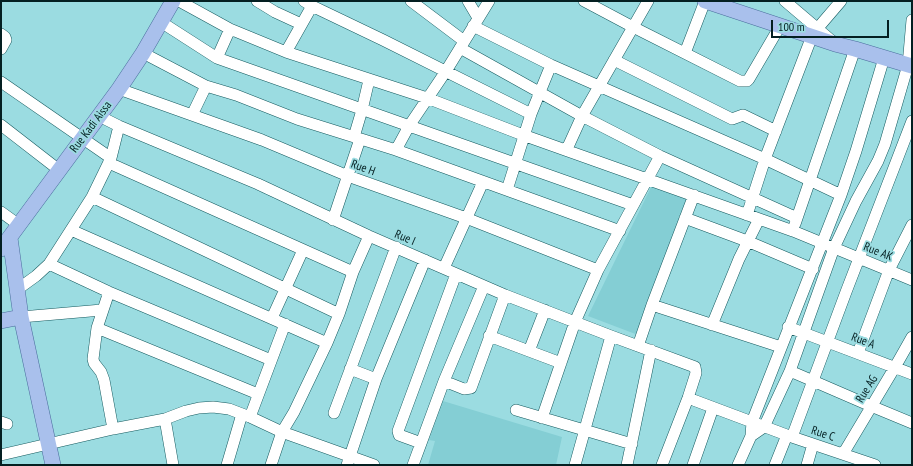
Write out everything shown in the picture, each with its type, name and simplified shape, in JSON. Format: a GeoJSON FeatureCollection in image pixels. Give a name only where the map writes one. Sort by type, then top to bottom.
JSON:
{"type":"FeatureCollection","features":[{"type":"Feature","properties":{"kind":"main road","name":"Rue Kadi Aissa"},"geometry":{"type":"LineString","coordinates":[[6,244],[119,89],[143,53],[174,1]]}},
{"type":"Feature","properties":{"kind":"main road"},"geometry":{"type":"LineString","coordinates":[[705,1],[780,26],[814,32],[835,44],[910,66]]}},
{"type":"Feature","properties":{"kind":"main road"},"geometry":{"type":"LineString","coordinates":[[6,244],[18,289],[21,317],[53,465]]}},
{"type":"Feature","properties":{"kind":"main road"},"geometry":{"type":"LineString","coordinates":[[1,321],[21,317]]}},
{"type":"Feature","properties":{"kind":"street","name":"Rue AK"},"geometry":{"type":"LineString","coordinates":[[174,1],[230,29],[286,52],[427,98],[523,135],[567,149],[747,215],[759,218],[912,280]]}},
{"type":"Feature","properties":{"kind":"street"},"geometry":{"type":"LineString","coordinates":[[257,1],[275,12],[301,24]]}},
{"type":"Feature","properties":{"kind":"street"},"geometry":{"type":"LineString","coordinates":[[411,1],[462,44],[539,92],[660,156],[797,218]]}},
{"type":"Feature","properties":{"kind":"street"},"geometry":{"type":"LineString","coordinates":[[468,1],[475,22],[551,65],[765,159],[841,195]]}},
{"type":"Feature","properties":{"kind":"street"},"geometry":{"type":"LineString","coordinates":[[396,150],[408,126],[446,71],[489,1]]}},
{"type":"Feature","properties":{"kind":"street"},"geometry":{"type":"LineString","coordinates":[[584,1],[740,81],[747,81],[749,79],[780,26]]}},
{"type":"Feature","properties":{"kind":"street"},"geometry":{"type":"LineString","coordinates":[[567,149],[582,116],[648,1]]}},
{"type":"Feature","properties":{"kind":"street"},"geometry":{"type":"LineString","coordinates":[[685,53],[705,1]]}},
{"type":"Feature","properties":{"kind":"street"},"geometry":{"type":"LineString","coordinates":[[747,215],[765,159],[814,32],[841,1]]}},
{"type":"Feature","properties":{"kind":"street"},"geometry":{"type":"LineString","coordinates":[[788,2],[814,32]]}},
{"type":"Feature","properties":{"kind":"street"},"geometry":{"type":"LineString","coordinates":[[286,52],[301,24],[308,4],[384,40],[531,114]]}},
{"type":"Feature","properties":{"kind":"street"},"geometry":{"type":"LineString","coordinates":[[751,436],[764,427],[790,371],[834,248],[856,201],[878,161],[885,144],[910,66],[912,20]]}},
{"type":"Feature","properties":{"kind":"street"},"geometry":{"type":"LineString","coordinates":[[161,22],[217,58],[362,110],[515,162],[633,205]]}},
{"type":"Feature","properties":{"kind":"street"},"geometry":{"type":"LineString","coordinates":[[217,58],[230,29]]}},
{"type":"Feature","properties":{"kind":"street"},"geometry":{"type":"LineString","coordinates":[[1,34],[6,40],[1,49]]}},
{"type":"Feature","properties":{"kind":"street"},"geometry":{"type":"LineString","coordinates":[[793,231],[855,49]]}},
{"type":"Feature","properties":{"kind":"street"},"geometry":{"type":"LineString","coordinates":[[143,53],[206,86],[236,95],[297,119],[396,150],[620,231]]}},
{"type":"Feature","properties":{"kind":"street"},"geometry":{"type":"LineString","coordinates":[[738,465],[751,436],[752,422],[788,327],[823,244],[841,195],[884,58]]}},
{"type":"Feature","properties":{"kind":"street"},"geometry":{"type":"LineString","coordinates":[[614,60],[732,119],[743,115],[776,131]]}},
{"type":"Feature","properties":{"kind":"street"},"geometry":{"type":"LineString","coordinates":[[507,190],[523,135],[551,65]]}},
{"type":"Feature","properties":{"kind":"street"},"geometry":{"type":"LineString","coordinates":[[333,220],[348,176],[369,80]]}},
{"type":"Feature","properties":{"kind":"street"},"geometry":{"type":"LineString","coordinates":[[192,115],[206,86]]}},
{"type":"Feature","properties":{"kind":"street"},"geometry":{"type":"LineString","coordinates":[[3,87],[83,138],[110,161],[353,272]]}},
{"type":"Feature","properties":{"kind":"street","name":"Rue H"},"geometry":{"type":"LineString","coordinates":[[119,89],[262,140],[348,176],[466,218],[598,270]]}},
{"type":"Feature","properties":{"kind":"street","name":"Rue I"},"geometry":{"type":"LineString","coordinates":[[99,116],[119,126],[258,184],[333,220],[505,295],[695,367],[696,373],[688,398]]}},
{"type":"Feature","properties":{"kind":"street"},"geometry":{"type":"LineString","coordinates":[[775,465],[790,436],[813,380],[912,121]]}},
{"type":"Feature","properties":{"kind":"street"},"geometry":{"type":"LineString","coordinates":[[1,125],[59,170]]}},
{"type":"Feature","properties":{"kind":"street"},"geometry":{"type":"LineString","coordinates":[[18,289],[49,264],[92,197],[110,161],[119,126]]}},
{"type":"Feature","properties":{"kind":"street"},"geometry":{"type":"LineString","coordinates":[[542,418],[575,322],[598,270],[660,156]]}},
{"type":"Feature","properties":{"kind":"street"},"geometry":{"type":"LineString","coordinates":[[444,268],[483,182]]}},
{"type":"Feature","properties":{"kind":"street"},"geometry":{"type":"LineString","coordinates":[[638,346],[694,195]]}},
{"type":"Feature","properties":{"kind":"street"},"geometry":{"type":"LineString","coordinates":[[92,197],[339,314]]}},
{"type":"Feature","properties":{"kind":"street"},"geometry":{"type":"LineString","coordinates":[[1,212],[19,225]]}},
{"type":"Feature","properties":{"kind":"street"},"geometry":{"type":"LineString","coordinates":[[685,218],[813,268]]}},
{"type":"Feature","properties":{"kind":"street"},"geometry":{"type":"LineString","coordinates":[[712,325],[747,241],[759,218]]}},
{"type":"Feature","properties":{"kind":"street"},"geometry":{"type":"LineString","coordinates":[[858,353],[889,270],[910,237],[912,225]]}},
{"type":"Feature","properties":{"kind":"street"},"geometry":{"type":"LineString","coordinates":[[71,230],[327,343]]}},
{"type":"Feature","properties":{"kind":"street"},"geometry":{"type":"LineString","coordinates":[[271,465],[282,432],[294,412],[327,343],[339,314],[353,272],[369,236]]}},
{"type":"Feature","properties":{"kind":"street"},"geometry":{"type":"LineString","coordinates":[[334,413],[396,248]]}},
{"type":"Feature","properties":{"kind":"street"},"geometry":{"type":"LineString","coordinates":[[272,318],[303,250]]}},
{"type":"Feature","properties":{"kind":"street"},"geometry":{"type":"LineString","coordinates":[[348,460],[376,379],[425,260]]}},
{"type":"Feature","properties":{"kind":"street"},"geometry":{"type":"LineString","coordinates":[[49,264],[109,292],[271,360]]}},
{"type":"Feature","properties":{"kind":"street"},"geometry":{"type":"LineString","coordinates":[[421,444],[399,435],[398,430],[456,274]]}},
{"type":"Feature","properties":{"kind":"street"},"geometry":{"type":"LineString","coordinates":[[413,465],[444,381],[484,286]]}},
{"type":"Feature","properties":{"kind":"street"},"geometry":{"type":"LineString","coordinates":[[109,292],[97,328],[93,354],[94,363],[101,372],[104,380],[113,429]]}},
{"type":"Feature","properties":{"kind":"street"},"geometry":{"type":"LineString","coordinates":[[444,381],[464,389],[471,388],[505,295]]}},
{"type":"Feature","properties":{"kind":"street"},"geometry":{"type":"LineString","coordinates":[[652,305],[781,347]]}},
{"type":"Feature","properties":{"kind":"street"},"geometry":{"type":"LineString","coordinates":[[21,317],[102,310]]}},
{"type":"Feature","properties":{"kind":"street"},"geometry":{"type":"LineString","coordinates":[[529,351],[545,310]]}},
{"type":"Feature","properties":{"kind":"street"},"geometry":{"type":"LineString","coordinates":[[227,465],[246,415],[258,394],[285,324]]}},
{"type":"Feature","properties":{"kind":"street","name":"Rue A"},"geometry":{"type":"LineString","coordinates":[[788,327],[912,374]]}},
{"type":"Feature","properties":{"kind":"street"},"geometry":{"type":"LineString","coordinates":[[97,328],[258,394]]}},
{"type":"Feature","properties":{"kind":"street"},"geometry":{"type":"LineString","coordinates":[[490,336],[561,363]]}},
{"type":"Feature","properties":{"kind":"street"},"geometry":{"type":"LineString","coordinates":[[575,465],[610,336]]}},
{"type":"Feature","properties":{"kind":"street","name":"Rue AG"},"geometry":{"type":"LineString","coordinates":[[843,454],[871,406],[896,368],[912,337]]}},
{"type":"Feature","properties":{"kind":"street"},"geometry":{"type":"LineString","coordinates":[[627,465],[651,350]]}},
{"type":"Feature","properties":{"kind":"street"},"geometry":{"type":"LineString","coordinates":[[350,369],[376,379]]}},
{"type":"Feature","properties":{"kind":"street"},"geometry":{"type":"LineString","coordinates":[[790,371],[912,422]]}},
{"type":"Feature","properties":{"kind":"street"},"geometry":{"type":"LineString","coordinates":[[662,465],[688,398]]}},
{"type":"Feature","properties":{"kind":"street","name":"Rue C"},"geometry":{"type":"LineString","coordinates":[[688,398],[764,427],[843,454],[857,462],[875,465]]}},
{"type":"Feature","properties":{"kind":"street"},"geometry":{"type":"LineString","coordinates":[[1,455],[113,429],[165,419],[199,408],[229,409],[348,460],[374,465]]}},
{"type":"Feature","properties":{"kind":"street"},"geometry":{"type":"LineString","coordinates":[[692,465],[713,408]]}},
{"type":"Feature","properties":{"kind":"street"},"geometry":{"type":"LineString","coordinates":[[516,410],[632,444]]}},
{"type":"Feature","properties":{"kind":"street"},"geometry":{"type":"LineString","coordinates":[[165,419],[173,465]]}},
{"type":"Feature","properties":{"kind":"street"},"geometry":{"type":"LineString","coordinates":[[807,465],[813,444]]}},
{"type":"Feature","properties":{"kind":"shaded area"},"geometry":{"type":"Polygon","coordinates":[[[654,181],[689,197],[638,335],[588,316],[654,181]]]}},
{"type":"Feature","properties":{"kind":"shaded area"},"geometry":{"type":"Polygon","coordinates":[[[443,401],[562,437],[556,465],[428,465],[435,441],[429,440],[443,401]]]}}]}
